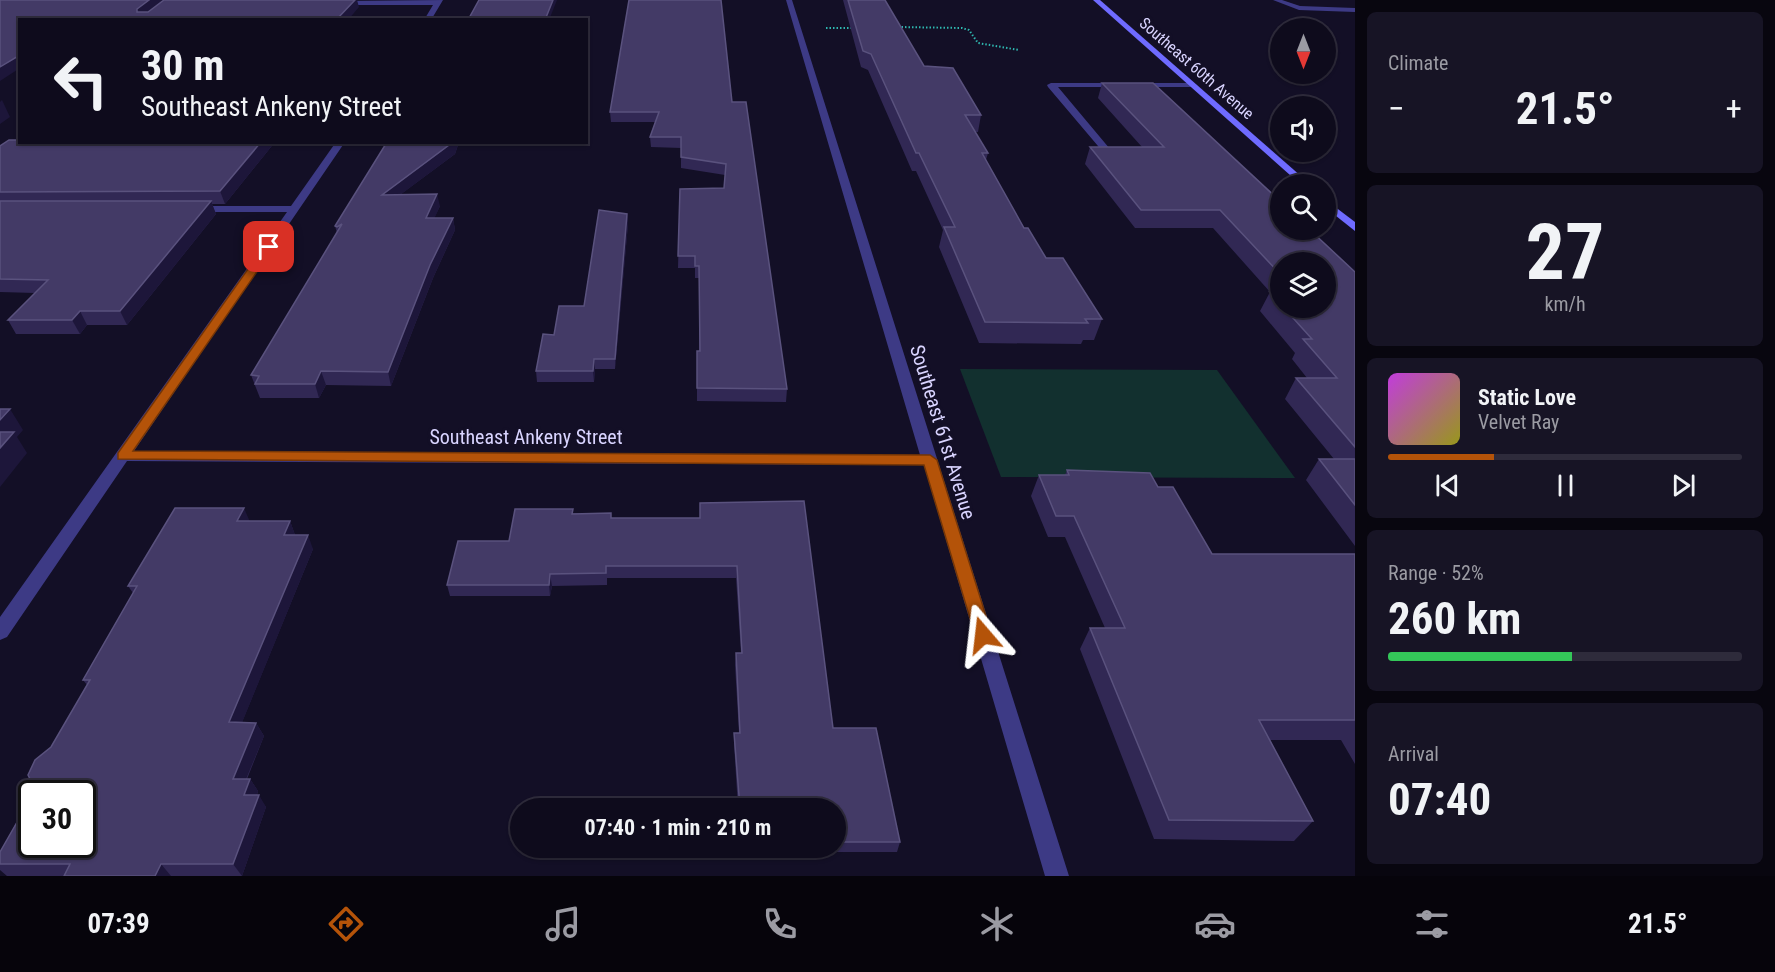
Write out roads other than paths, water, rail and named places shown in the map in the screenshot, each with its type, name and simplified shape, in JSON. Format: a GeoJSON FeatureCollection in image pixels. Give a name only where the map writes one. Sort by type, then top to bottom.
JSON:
{"type":"FeatureCollection","features":[{"type":"Feature","properties":{"kind":"main road","name":"Southeast 60th Avenue"},"geometry":{"type":"LineString","coordinates":[[1096,0],[1293,174]]}},
{"type":"Feature","properties":{"kind":"main road"},"geometry":{"type":"LineString","coordinates":[[1336,212],[1355,228]]}},
{"type":"Feature","properties":{"kind":"street","name":"Southeast 61st Avenue"},"geometry":{"type":"LineString","coordinates":[[789,0],[1057,876]]}},
{"type":"Feature","properties":{"kind":"street"},"geometry":{"type":"LineString","coordinates":[[1276,0],[1299,8],[1355,10]]}},
{"type":"Feature","properties":{"kind":"street"},"geometry":{"type":"LineString","coordinates":[[334,3],[439,2]]}},
{"type":"Feature","properties":{"kind":"street"},"geometry":{"type":"LineString","coordinates":[[428,18],[439,2]]}},
{"type":"Feature","properties":{"kind":"street"},"geometry":{"type":"LineString","coordinates":[[1112,157],[1051,85],[1190,85]]}},
{"type":"Feature","properties":{"kind":"street"},"geometry":{"type":"LineString","coordinates":[[0,632],[340,144]]}},
{"type":"Feature","properties":{"kind":"street"},"geometry":{"type":"LineString","coordinates":[[189,209],[295,209]]}},
{"type":"Feature","properties":{"kind":"street","name":"Southeast Ankeny Street"},"geometry":{"type":"LineString","coordinates":[[123,456],[930,460]]}}]}
